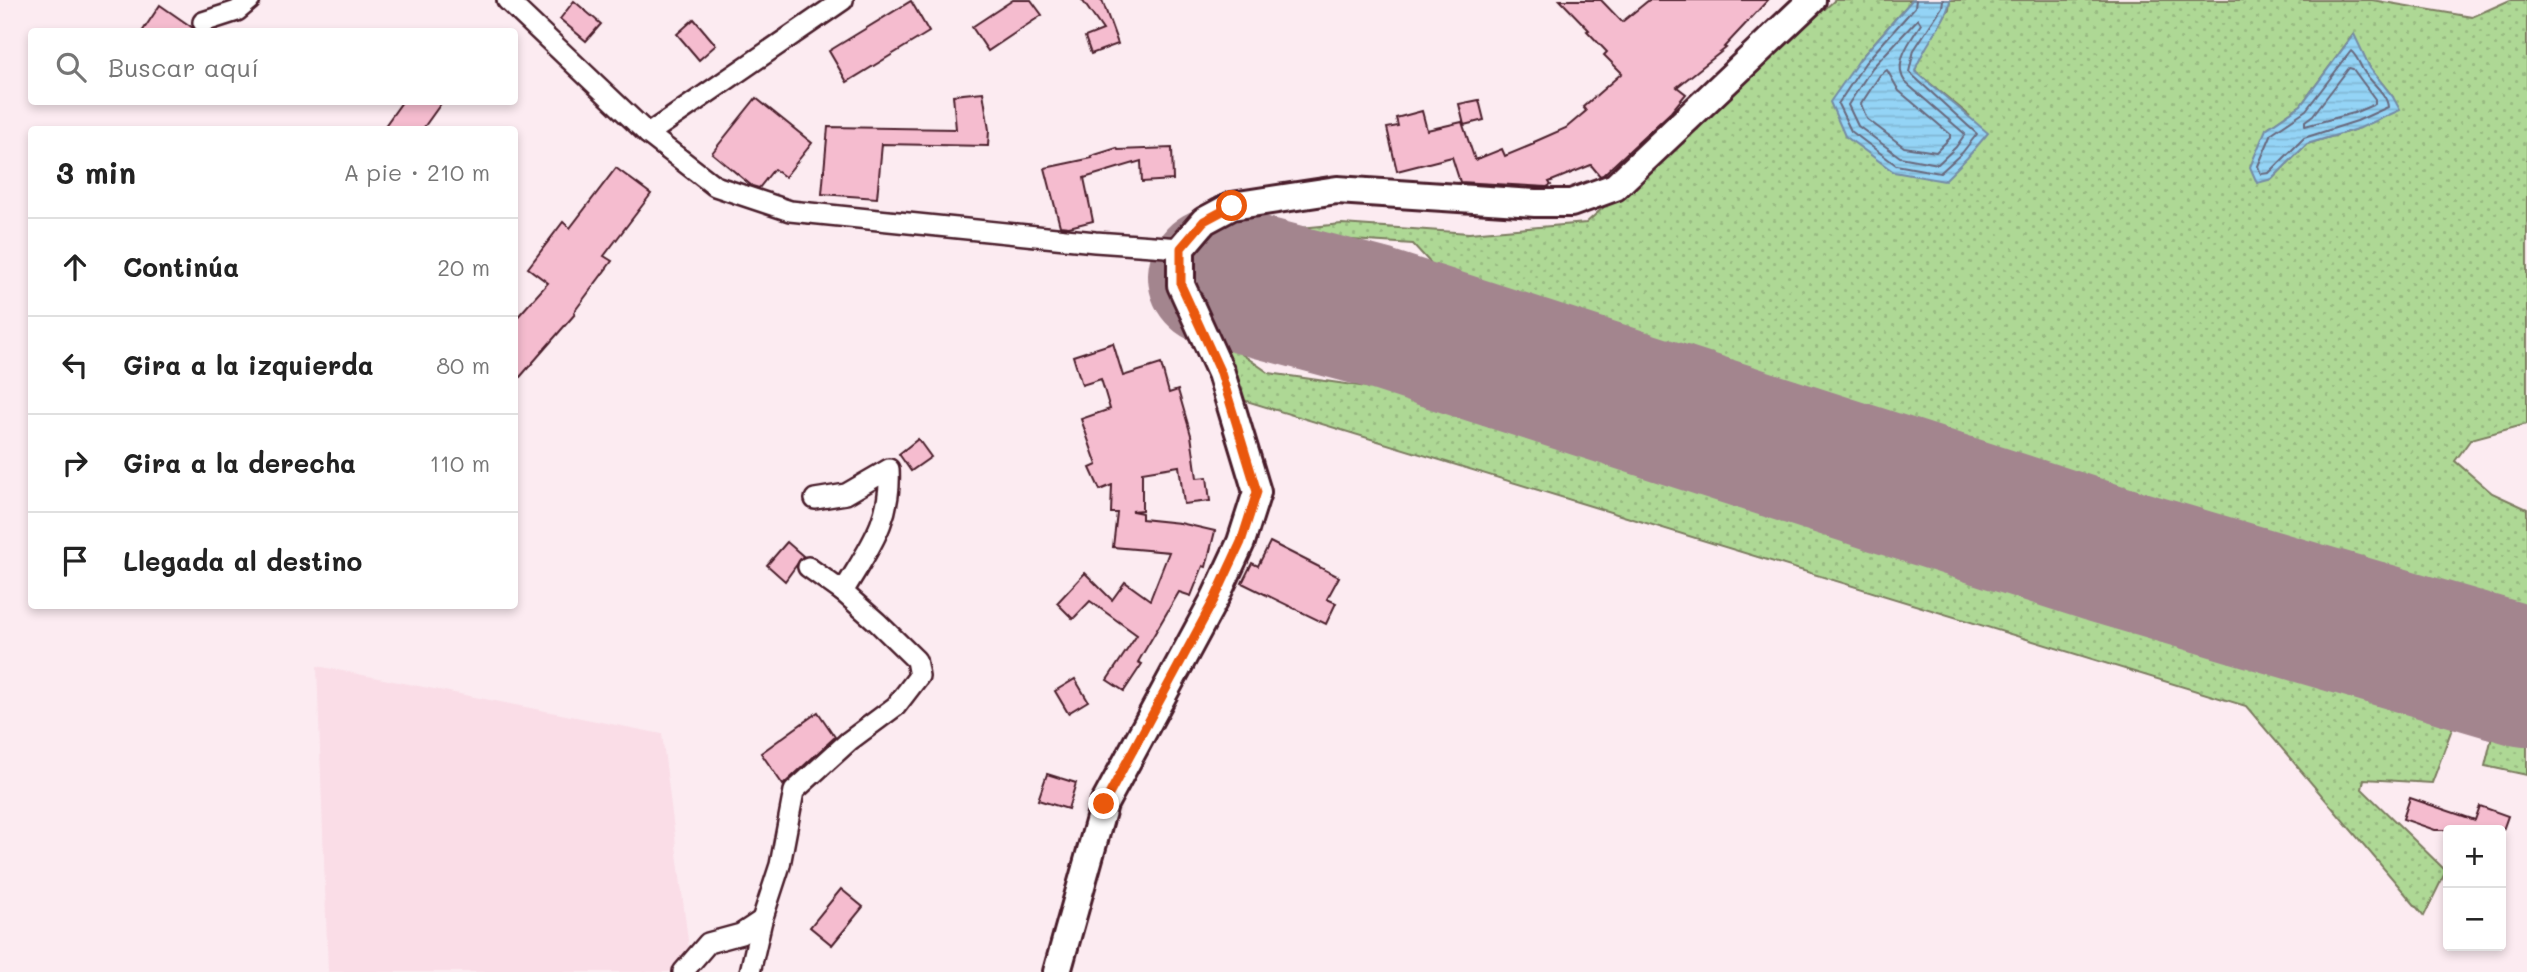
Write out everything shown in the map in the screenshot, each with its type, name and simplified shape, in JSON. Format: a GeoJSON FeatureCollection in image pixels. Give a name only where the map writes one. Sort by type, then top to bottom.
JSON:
{"type":"FeatureCollection","features":[{"type":"Feature","properties":{"kind":"main road"},"geometry":{"type":"LineString","coordinates":[[1057,972],[1104,804],[1215,598],[1241,542],[1257,492],[1221,373],[1181,285],[1181,248],[1204,221],[1232,206],[1337,190],[1571,203],[1615,187],[1812,0]]}},
{"type":"Feature","properties":{"kind":"street"},"geometry":{"type":"LineString","coordinates":[[203,22],[237,11],[250,0]]}},
{"type":"Feature","properties":{"kind":"street"},"geometry":{"type":"LineString","coordinates":[[507,0],[648,134],[715,186],[790,211],[1095,242],[1181,248]]}},
{"type":"Feature","properties":{"kind":"street"},"geometry":{"type":"LineString","coordinates":[[648,134],[843,0]]}},
{"type":"Feature","properties":{"kind":"street"},"geometry":{"type":"LineString","coordinates":[[815,499],[846,494],[889,469],[890,488],[883,523],[843,592]]}},
{"type":"Feature","properties":{"kind":"street"},"geometry":{"type":"LineString","coordinates":[[750,972],[762,920],[780,865],[794,791],[849,741],[897,706],[919,676],[916,660],[843,592],[808,567]]}},
{"type":"Feature","properties":{"kind":"street"},"geometry":{"type":"LineString","coordinates":[[683,972],[708,943],[741,934],[762,920]]}},
{"type":"Feature","properties":{"kind":"shaded area"},"geometry":{"type":"Polygon","coordinates":[[[317,666],[662,734],[692,972],[328,972],[317,666]]]}},
{"type":"Feature","properties":{"kind":"green space"},"geometry":{"type":"Polygon","coordinates":[[[1835,0],[1912,0],[1860,59],[1970,116],[1915,71],[1921,53],[1949,9],[1950,0],[2372,0],[2472,17],[2510,0],[2527,0],[2527,424],[2471,439],[2455,461],[2492,493],[2527,509],[2527,639],[1479,316],[1413,244],[1290,236],[1224,255],[1203,286],[1214,315],[1236,350],[1269,373],[1451,399],[1467,396],[2527,718],[2527,775],[2485,766],[2495,724],[2460,707],[2432,783],[2364,779],[2362,789],[2443,868],[2443,877],[2424,916],[2246,706],[1243,400],[1194,294],[1206,266],[1237,241],[1279,230],[1342,224],[1469,233],[1586,223],[1835,0]],[[2353,35],[2301,105],[2266,129],[2272,179],[2307,144],[2360,128],[2393,97],[2370,68],[2353,35]]]}},
{"type":"Feature","properties":{"kind":"water"},"geometry":{"type":"Polygon","coordinates":[[[1912,0],[1950,0],[1944,17],[1915,71],[1988,133],[1944,181],[1894,172],[1845,136],[1830,102],[1860,59],[1912,0]]]}},
{"type":"Feature","properties":{"kind":"water"},"geometry":{"type":"Polygon","coordinates":[[[2354,34],[2370,68],[2400,110],[2360,128],[2307,144],[2272,179],[2257,183],[2250,167],[2266,129],[2301,105],[2354,34]]]}},
{"type":"Feature","properties":{"kind":"building"},"geometry":{"type":"Polygon","coordinates":[[[1013,0],[1031,0],[1042,15],[988,51],[972,27],[1013,0]]]}},
{"type":"Feature","properties":{"kind":"building"},"geometry":{"type":"Polygon","coordinates":[[[1082,0],[1102,0],[1118,44],[1091,54],[1085,37],[1103,30],[1082,0]]]}},
{"type":"Feature","properties":{"kind":"building"},"geometry":{"type":"Polygon","coordinates":[[[1560,0],[1601,0],[1622,22],[1649,0],[1768,0],[1724,47],[1726,48],[1677,87],[1686,94],[1671,112],[1603,175],[1600,176],[1591,165],[1549,182],[1551,185],[1547,187],[1460,182],[1452,157],[1397,171],[1387,128],[1398,126],[1396,118],[1422,111],[1427,130],[1462,122],[1475,160],[1502,149],[1505,156],[1534,144],[1566,128],[1586,111],[1583,107],[1622,73],[1604,55],[1607,52],[1587,31],[1589,30],[1560,0]]]}},
{"type":"Feature","properties":{"kind":"building"},"geometry":{"type":"Polygon","coordinates":[[[574,1],[601,24],[586,41],[560,19],[574,1]]]}},
{"type":"Feature","properties":{"kind":"building"},"geometry":{"type":"Polygon","coordinates":[[[911,1],[929,32],[847,82],[829,51],[911,1]]]}},
{"type":"Feature","properties":{"kind":"building"},"geometry":{"type":"Polygon","coordinates":[[[160,5],[193,28],[145,28],[160,5]]]}},
{"type":"Feature","properties":{"kind":"building"},"geometry":{"type":"Polygon","coordinates":[[[694,19],[716,45],[699,60],[677,34],[694,19]]]}},
{"type":"Feature","properties":{"kind":"building"},"geometry":{"type":"Polygon","coordinates":[[[983,92],[989,130],[988,146],[882,144],[877,198],[822,194],[828,127],[956,129],[953,95],[983,92]]]}},
{"type":"Feature","properties":{"kind":"building"},"geometry":{"type":"Polygon","coordinates":[[[756,98],[812,143],[785,177],[774,169],[759,188],[752,186],[712,153],[756,98]]]}},
{"type":"Feature","properties":{"kind":"building"},"geometry":{"type":"Polygon","coordinates":[[[1479,100],[1484,120],[1464,125],[1459,104],[1479,100]]]}},
{"type":"Feature","properties":{"kind":"building"},"geometry":{"type":"Polygon","coordinates":[[[400,105],[440,105],[425,126],[385,126],[400,105]]]}},
{"type":"Feature","properties":{"kind":"building"},"geometry":{"type":"Polygon","coordinates":[[[1117,148],[1172,148],[1173,180],[1142,182],[1141,161],[1084,178],[1093,221],[1069,227],[1060,226],[1045,168],[1092,158],[1091,156],[1117,148]]]}},
{"type":"Feature","properties":{"kind":"building"},"geometry":{"type":"Polygon","coordinates":[[[616,168],[651,194],[604,256],[612,261],[575,314],[518,379],[518,317],[548,283],[528,268],[563,222],[570,228],[616,168]]]}},
{"type":"Feature","properties":{"kind":"building"},"geometry":{"type":"Polygon","coordinates":[[[1113,343],[1123,376],[1161,364],[1169,393],[1178,390],[1191,435],[1197,478],[1207,477],[1210,501],[1184,504],[1179,466],[1142,472],[1142,510],[1132,511],[1142,513],[1142,519],[1180,523],[1215,531],[1206,567],[1203,566],[1191,596],[1179,592],[1138,662],[1142,664],[1124,691],[1107,680],[1137,635],[1090,601],[1073,619],[1057,603],[1085,573],[1112,600],[1125,582],[1150,600],[1169,552],[1113,547],[1117,513],[1111,513],[1112,485],[1100,490],[1090,468],[1097,465],[1081,419],[1110,409],[1101,379],[1082,385],[1073,356],[1113,343]]]}},
{"type":"Feature","properties":{"kind":"building"},"geometry":{"type":"Polygon","coordinates":[[[918,439],[931,457],[911,471],[899,454],[918,439]]]}},
{"type":"Feature","properties":{"kind":"building"},"geometry":{"type":"Polygon","coordinates":[[[787,542],[803,556],[785,581],[767,565],[787,542]]]}},
{"type":"Feature","properties":{"kind":"building"},"geometry":{"type":"Polygon","coordinates":[[[1270,542],[1339,577],[1327,599],[1336,603],[1326,624],[1242,583],[1252,563],[1258,566],[1270,542]]]}},
{"type":"Feature","properties":{"kind":"building"},"geometry":{"type":"Polygon","coordinates":[[[1075,679],[1088,701],[1068,713],[1055,691],[1075,679]]]}},
{"type":"Feature","properties":{"kind":"building"},"geometry":{"type":"Polygon","coordinates":[[[818,712],[835,737],[783,785],[761,753],[818,712]]]}},
{"type":"Feature","properties":{"kind":"building"},"geometry":{"type":"Polygon","coordinates":[[[1047,774],[1076,783],[1068,809],[1038,800],[1047,774]]]}},
{"type":"Feature","properties":{"kind":"building"},"geometry":{"type":"Polygon","coordinates":[[[2410,798],[2475,820],[2480,806],[2508,816],[2505,825],[2443,825],[2443,830],[2435,830],[2403,819],[2410,798]]]}},
{"type":"Feature","properties":{"kind":"building"},"geometry":{"type":"Polygon","coordinates":[[[841,889],[863,907],[832,945],[810,927],[841,889]]]}},
{"type":"Feature","properties":{"kind":"runway"},"geometry":{"type":"LineString","coordinates":[[1218,276],[1373,317],[2107,554],[2527,677]]}},
{"type":"Feature","properties":{"kind":"route"},"geometry":{"type":"LineString","coordinates":[[1104,804],[1215,598],[1241,542],[1257,492],[1221,373],[1181,285],[1181,248],[1204,221],[1232,206]]}}]}
